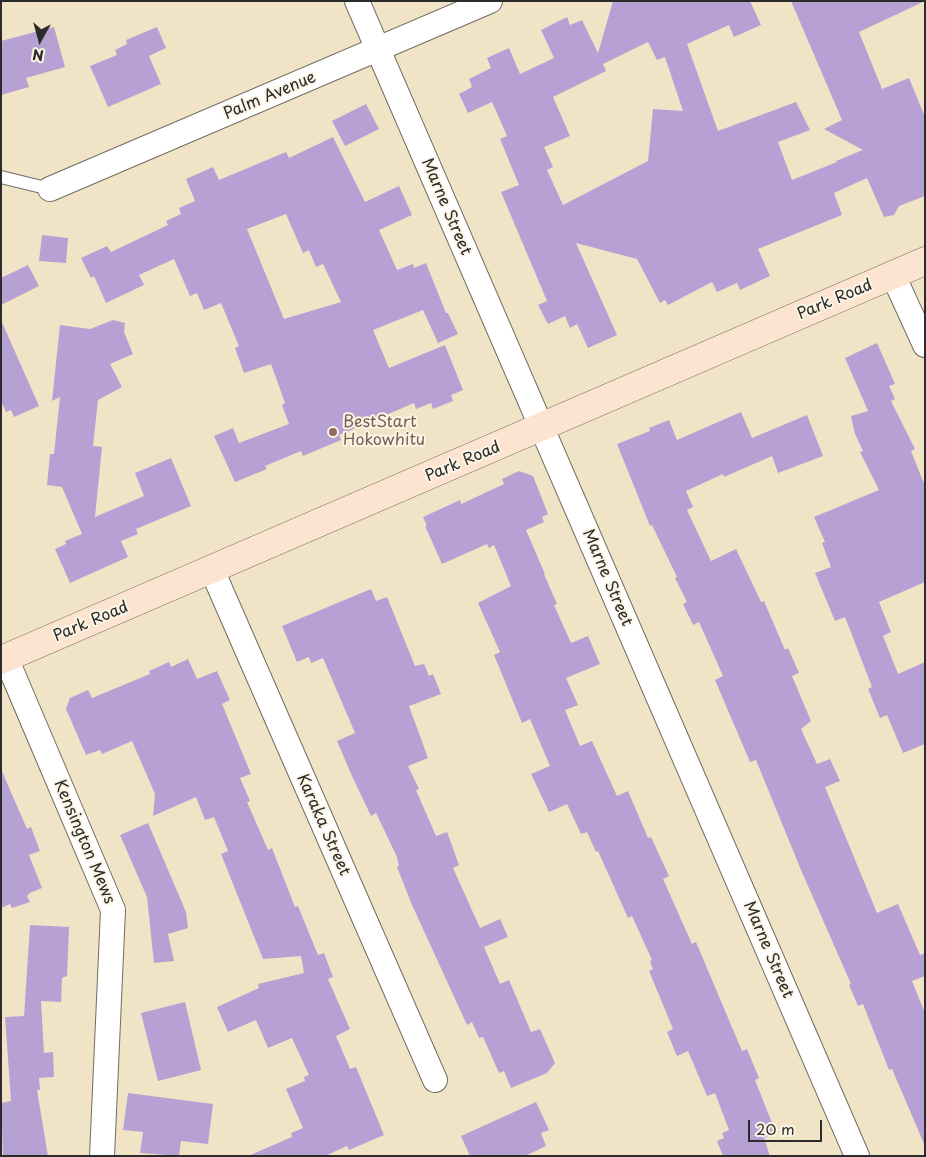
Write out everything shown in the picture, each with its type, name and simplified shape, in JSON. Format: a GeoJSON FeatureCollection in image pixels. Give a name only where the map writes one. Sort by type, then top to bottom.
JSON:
{"type":"FeatureCollection","features":[{"type":"Feature","properties":{"kind":"street","name":"Marne Street"},"geometry":{"type":"LineString","coordinates":[[357,1],[856,1156]]}},
{"type":"Feature","properties":{"kind":"street","name":"Palm Avenue"},"geometry":{"type":"LineString","coordinates":[[50,189],[490,1]]}},
{"type":"Feature","properties":{"kind":"street","name":"Park Road"},"geometry":{"type":"LineString","coordinates":[[4,659],[925,261]]}},
{"type":"Feature","properties":{"kind":"street"},"geometry":{"type":"LineString","coordinates":[[893,275],[925,345]]}},
{"type":"Feature","properties":{"kind":"street","name":"Karaka Street"},"geometry":{"type":"LineString","coordinates":[[212,570],[435,1080]]}},
{"type":"Feature","properties":{"kind":"street","name":"Kensington Mews"},"geometry":{"type":"LineString","coordinates":[[4,659],[112,910],[102,1156]]}},
{"type":"Feature","properties":{"kind":"lane"},"geometry":{"type":"LineString","coordinates":[[1,177],[50,189]]}},
{"type":"Feature","properties":{"kind":"building"},"geometry":{"type":"Polygon","coordinates":[[[613,1],[750,1],[761,25],[734,37],[729,25],[687,44],[718,131],[796,102],[810,130],[778,142],[792,180],[863,150],[824,129],[842,120],[791,1],[925,1],[859,32],[882,89],[909,78],[925,117],[925,196],[899,206],[894,215],[884,217],[867,178],[834,193],[842,215],[758,249],[770,276],[740,290],[737,283],[717,292],[712,282],[668,305],[665,300],[660,303],[637,259],[576,243],[617,335],[588,348],[577,324],[570,328],[565,316],[548,324],[538,305],[547,301],[501,192],[519,185],[500,139],[507,136],[492,102],[468,113],[459,94],[472,87],[469,79],[491,68],[487,58],[509,48],[520,74],[554,58],[541,30],[567,17],[570,25],[582,20],[598,53],[613,1]],[[648,42],[603,64],[606,71],[553,97],[570,136],[544,147],[553,167],[547,170],[563,205],[648,161],[653,109],[683,111],[665,57],[657,60],[648,42]]]}},
{"type":"Feature","properties":{"kind":"building"},"geometry":{"type":"Polygon","coordinates":[[[54,27],[65,67],[26,78],[29,87],[1,95],[1,41],[54,27]]]}},
{"type":"Feature","properties":{"kind":"building"},"geometry":{"type":"Polygon","coordinates":[[[157,27],[166,48],[149,56],[161,84],[108,107],[90,66],[117,55],[115,50],[127,44],[126,40],[157,27]]]}},
{"type":"Feature","properties":{"kind":"building"},"geometry":{"type":"Polygon","coordinates":[[[366,104],[379,129],[345,146],[332,121],[366,104]]]}},
{"type":"Feature","properties":{"kind":"building"},"geometry":{"type":"Polygon","coordinates":[[[333,137],[365,202],[399,186],[412,215],[379,230],[397,270],[413,264],[414,268],[426,263],[446,313],[448,313],[458,334],[438,343],[423,310],[373,330],[389,368],[445,345],[463,390],[451,395],[453,401],[433,409],[431,403],[416,409],[414,403],[339,435],[341,440],[303,456],[301,451],[265,466],[267,469],[235,482],[214,436],[233,428],[239,443],[289,424],[282,405],[285,403],[271,364],[244,373],[235,348],[239,346],[221,303],[204,310],[197,293],[190,296],[174,259],[139,275],[144,285],[106,303],[94,276],[91,278],[81,258],[107,246],[111,252],[168,225],[166,221],[181,214],[179,208],[195,201],[186,179],[213,167],[219,180],[286,152],[289,158],[333,137]],[[286,214],[247,229],[284,319],[341,302],[323,264],[316,267],[309,250],[303,253],[286,214]]]}},
{"type":"Feature","properties":{"kind":"building"},"geometry":{"type":"Polygon","coordinates":[[[42,235],[68,238],[66,263],[39,261],[42,235]]]}},
{"type":"Feature","properties":{"kind":"building"},"geometry":{"type":"Polygon","coordinates":[[[28,265],[39,286],[1,305],[1,278],[28,265]]]}},
{"type":"Feature","properties":{"kind":"building"},"geometry":{"type":"Polygon","coordinates":[[[1,320],[39,406],[14,417],[11,410],[6,412],[1,401],[1,320]]]}},
{"type":"Feature","properties":{"kind":"building"},"geometry":{"type":"Polygon","coordinates":[[[113,320],[125,323],[124,332],[133,354],[110,364],[122,387],[98,400],[93,446],[102,447],[95,517],[144,496],[135,473],[171,458],[191,506],[136,529],[138,534],[121,541],[128,557],[70,583],[55,549],[66,544],[65,541],[82,534],[62,487],[47,485],[50,454],[54,454],[60,397],[52,401],[60,325],[90,329],[113,320]]]}},
{"type":"Feature","properties":{"kind":"building"},"geometry":{"type":"Polygon","coordinates":[[[877,343],[895,384],[889,386],[895,399],[891,401],[915,449],[911,451],[925,486],[925,582],[879,602],[891,632],[883,636],[898,674],[925,662],[925,744],[903,753],[887,715],[880,718],[868,689],[872,687],[845,617],[835,621],[815,573],[831,567],[822,543],[825,542],[814,517],[879,490],[860,452],[863,451],[855,434],[851,416],[868,411],[845,358],[877,343]]]}},
{"type":"Feature","properties":{"kind":"building"},"geometry":{"type":"Polygon","coordinates":[[[741,412],[752,438],[807,415],[823,456],[778,473],[772,456],[724,477],[723,474],[686,491],[693,507],[687,510],[711,561],[736,549],[761,602],[764,601],[785,650],[788,648],[799,673],[792,676],[811,721],[801,729],[817,764],[830,759],[840,781],[825,787],[877,913],[898,904],[920,955],[925,953],[925,976],[912,981],[925,1013],[925,1146],[892,1069],[889,1070],[863,1004],[858,1006],[849,985],[851,984],[801,870],[756,760],[750,762],[715,680],[723,676],[699,622],[693,625],[683,604],[687,602],[675,578],[677,577],[652,525],[650,526],[617,444],[650,431],[649,428],[669,420],[677,440],[741,412]]]}},
{"type":"Feature","properties":{"kind":"building"},"geometry":{"type":"Polygon","coordinates":[[[519,471],[533,476],[548,514],[542,517],[544,522],[526,530],[557,604],[554,605],[571,643],[588,636],[600,664],[566,678],[578,705],[565,710],[580,746],[592,741],[617,796],[628,791],[648,838],[651,837],[669,876],[663,879],[692,944],[696,942],[742,1051],[747,1049],[759,1078],[755,1080],[776,1133],[764,1138],[770,1156],[723,1156],[717,1141],[724,1138],[722,1133],[729,1130],[715,1093],[707,1096],[688,1051],[677,1056],[667,1032],[673,1029],[649,971],[653,969],[650,961],[652,960],[632,916],[628,918],[598,851],[596,852],[587,832],[581,834],[567,804],[549,812],[531,774],[550,766],[530,719],[522,723],[494,655],[500,652],[478,603],[511,586],[494,545],[489,548],[487,544],[442,564],[425,526],[427,526],[423,517],[460,500],[461,504],[504,484],[502,479],[519,471]]]}},
{"type":"Feature","properties":{"kind":"building"},"geometry":{"type":"Polygon","coordinates":[[[371,589],[376,601],[387,597],[415,666],[424,664],[429,676],[433,674],[441,694],[409,706],[428,758],[408,766],[419,789],[416,790],[436,836],[447,832],[459,865],[453,868],[480,928],[500,919],[508,937],[484,947],[500,984],[509,980],[531,1032],[540,1029],[555,1063],[547,1073],[511,1088],[504,1071],[499,1073],[483,1037],[479,1038],[472,1022],[467,1025],[412,905],[397,867],[399,866],[397,857],[376,813],[371,816],[352,776],[337,741],[355,733],[323,658],[311,663],[309,657],[297,662],[282,626],[371,589]]]}},
{"type":"Feature","properties":{"kind":"building"},"geometry":{"type":"Polygon","coordinates":[[[188,659],[197,679],[217,671],[230,700],[222,704],[251,774],[240,778],[250,801],[247,802],[268,850],[272,848],[295,907],[298,906],[318,955],[324,953],[333,977],[328,979],[350,1029],[336,1036],[350,1069],[356,1067],[384,1135],[349,1150],[347,1146],[325,1156],[248,1156],[292,1137],[291,1133],[303,1128],[286,1089],[305,1081],[304,1077],[309,1075],[292,1038],[268,1048],[256,1020],[228,1032],[217,1007],[259,988],[258,984],[304,973],[301,956],[263,959],[221,854],[228,851],[214,817],[205,820],[196,797],[153,816],[155,794],[132,741],[102,754],[100,750],[86,755],[66,709],[70,698],[88,690],[92,698],[150,674],[149,671],[169,662],[171,667],[188,659]]]}},
{"type":"Feature","properties":{"kind":"building"},"geometry":{"type":"Polygon","coordinates":[[[1,769],[27,829],[31,827],[40,851],[29,855],[42,888],[27,896],[30,902],[12,908],[10,904],[1,908],[1,769]]]}},
{"type":"Feature","properties":{"kind":"building"},"geometry":{"type":"Polygon","coordinates":[[[148,823],[186,912],[188,928],[168,934],[174,961],[154,963],[147,897],[120,835],[148,823]]]}},
{"type":"Feature","properties":{"kind":"building"},"geometry":{"type":"Polygon","coordinates":[[[30,925],[69,927],[67,976],[62,978],[61,1002],[41,1001],[44,1053],[53,1052],[54,1077],[39,1078],[40,1090],[37,1090],[48,1156],[3,1156],[1,1103],[11,1101],[5,1017],[24,1016],[30,925]]]}},
{"type":"Feature","properties":{"kind":"building"},"geometry":{"type":"Polygon","coordinates":[[[185,1002],[201,1070],[158,1081],[141,1013],[185,1002]]]}},
{"type":"Feature","properties":{"kind":"building"},"geometry":{"type":"Polygon","coordinates":[[[128,1093],[213,1104],[208,1144],[181,1141],[179,1156],[140,1153],[143,1132],[123,1130],[128,1093]]]}},
{"type":"Feature","properties":{"kind":"building"},"geometry":{"type":"Polygon","coordinates":[[[536,1102],[549,1130],[541,1133],[546,1146],[525,1156],[470,1156],[461,1136],[536,1102]]]}},
{"type":"Feature","properties":{"kind":"place","name":"BestStart Hokowhitu"},"geometry":{"type":"Point","coordinates":[333,432]}}]}
